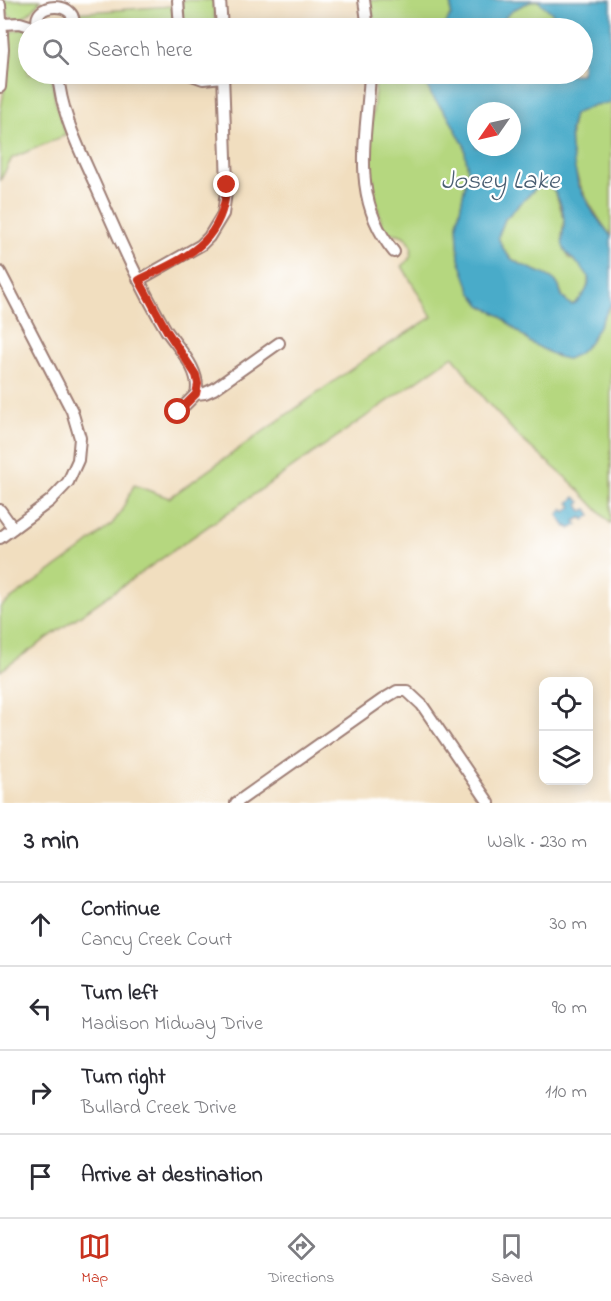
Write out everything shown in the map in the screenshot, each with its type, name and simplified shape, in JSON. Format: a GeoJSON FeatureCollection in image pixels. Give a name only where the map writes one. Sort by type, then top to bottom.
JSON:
{"type":"FeatureCollection","features":[{"type":"Feature","properties":{"kind":"street"},"geometry":{"type":"LineString","coordinates":[[178,0],[179,18]]}},
{"type":"Feature","properties":{"kind":"street"},"geometry":{"type":"LineString","coordinates":[[220,0],[221,18]]}},
{"type":"Feature","properties":{"kind":"street"},"geometry":{"type":"LineString","coordinates":[[364,0],[367,18]]}},
{"type":"Feature","properties":{"kind":"street"},"geometry":{"type":"LineString","coordinates":[[27,18],[43,6],[53,2],[62,2],[74,18]]}},
{"type":"Feature","properties":{"kind":"street"},"geometry":{"type":"LineString","coordinates":[[0,5],[3,24],[0,87]]}},
{"type":"Feature","properties":{"kind":"street"},"geometry":{"type":"LineString","coordinates":[[3,24],[18,23]]}},
{"type":"Feature","properties":{"kind":"street"},"geometry":{"type":"LineString","coordinates":[[59,84],[69,123],[113,226],[162,322],[196,375],[198,384],[196,394],[178,412]]}},
{"type":"Feature","properties":{"kind":"street"},"geometry":{"type":"LineString","coordinates":[[139,280],[201,245],[213,232],[223,214],[227,185],[223,84]]}},
{"type":"Feature","properties":{"kind":"street"},"geometry":{"type":"LineString","coordinates":[[369,84],[363,147],[364,182],[376,227],[394,252]]}},
{"type":"Feature","properties":{"kind":"street"},"geometry":{"type":"LineString","coordinates":[[0,272],[72,411],[80,438],[78,460],[68,482],[50,501],[0,538]]}},
{"type":"Feature","properties":{"kind":"street"},"geometry":{"type":"LineString","coordinates":[[196,394],[214,389],[279,343]]}},
{"type":"Feature","properties":{"kind":"street"},"geometry":{"type":"LineString","coordinates":[[0,510],[13,528]]}},
{"type":"Feature","properties":{"kind":"street"},"geometry":{"type":"LineString","coordinates":[[236,803],[382,700],[397,691],[407,690],[422,705],[489,803]]}},
{"type":"Feature","properties":{"kind":"green space"},"geometry":{"type":"Polygon","coordinates":[[[4,0],[41,0],[27,15],[13,18],[8,15],[4,0]]]}},
{"type":"Feature","properties":{"kind":"green space"},"geometry":{"type":"Polygon","coordinates":[[[182,0],[214,0],[215,18],[183,18],[182,0]]]}},
{"type":"Feature","properties":{"kind":"green space"},"geometry":{"type":"Polygon","coordinates":[[[370,0],[451,0],[449,18],[373,18],[370,0]]]}},
{"type":"Feature","properties":{"kind":"green space"},"geometry":{"type":"Polygon","coordinates":[[[536,0],[556,18],[504,18],[513,10],[536,0]]]}},
{"type":"Feature","properties":{"kind":"green space"},"geometry":{"type":"Polygon","coordinates":[[[172,6],[173,18],[75,18],[75,13],[172,6]]]}},
{"type":"Feature","properties":{"kind":"green space"},"geometry":{"type":"Polygon","coordinates":[[[18,30],[18,84],[53,84],[55,100],[66,135],[12,158],[0,181],[0,113],[7,74],[8,39],[12,31],[18,30]]]}},
{"type":"Feature","properties":{"kind":"green space"},"geometry":{"type":"Polygon","coordinates":[[[375,84],[426,84],[464,145],[468,171],[457,224],[459,259],[481,305],[499,315],[531,343],[558,357],[590,342],[611,304],[611,524],[572,483],[521,439],[485,400],[453,356],[0,671],[0,607],[80,550],[112,524],[121,512],[134,485],[169,498],[367,358],[432,317],[402,266],[411,255],[410,243],[403,236],[387,232],[381,223],[373,190],[369,151],[375,84]]]}},
{"type":"Feature","properties":{"kind":"green space"},"geometry":{"type":"Polygon","coordinates":[[[611,103],[611,236],[592,208],[578,179],[573,164],[571,131],[574,114],[594,105],[611,103]]]}},
{"type":"Feature","properties":{"kind":"green space"},"geometry":{"type":"Polygon","coordinates":[[[540,184],[547,184],[555,191],[564,219],[562,237],[569,258],[583,266],[588,277],[585,293],[572,305],[565,299],[556,282],[509,256],[498,237],[505,219],[540,184]]]}},
{"type":"Feature","properties":{"kind":"water"},"geometry":{"type":"Polygon","coordinates":[[[451,0],[536,0],[513,10],[505,18],[449,18],[451,0]]]}},
{"type":"Feature","properties":{"kind":"water","name":"Josey Lake"},"geometry":{"type":"Polygon","coordinates":[[[537,0],[611,0],[611,103],[594,105],[574,114],[570,130],[578,184],[594,214],[611,236],[611,304],[590,342],[578,354],[567,359],[558,357],[531,343],[499,315],[481,305],[471,292],[459,259],[457,224],[468,171],[464,145],[448,116],[432,96],[426,84],[593,84],[593,18],[558,18],[537,0]],[[540,184],[505,219],[498,237],[509,257],[556,282],[562,297],[572,305],[585,292],[588,278],[586,272],[563,246],[564,217],[557,196],[548,184],[540,184]]]}},
{"type":"Feature","properties":{"kind":"water"},"geometry":{"type":"Polygon","coordinates":[[[575,497],[581,502],[578,505],[582,511],[587,509],[591,515],[584,520],[582,517],[575,521],[577,525],[570,529],[558,515],[563,509],[566,512],[572,506],[569,503],[575,497]]]}},
{"type":"Feature","properties":{"kind":"route"},"geometry":{"type":"LineString","coordinates":[[178,412],[196,394],[198,387],[196,375],[167,331],[139,280],[188,254],[209,237],[223,214],[227,185]]}}]}
